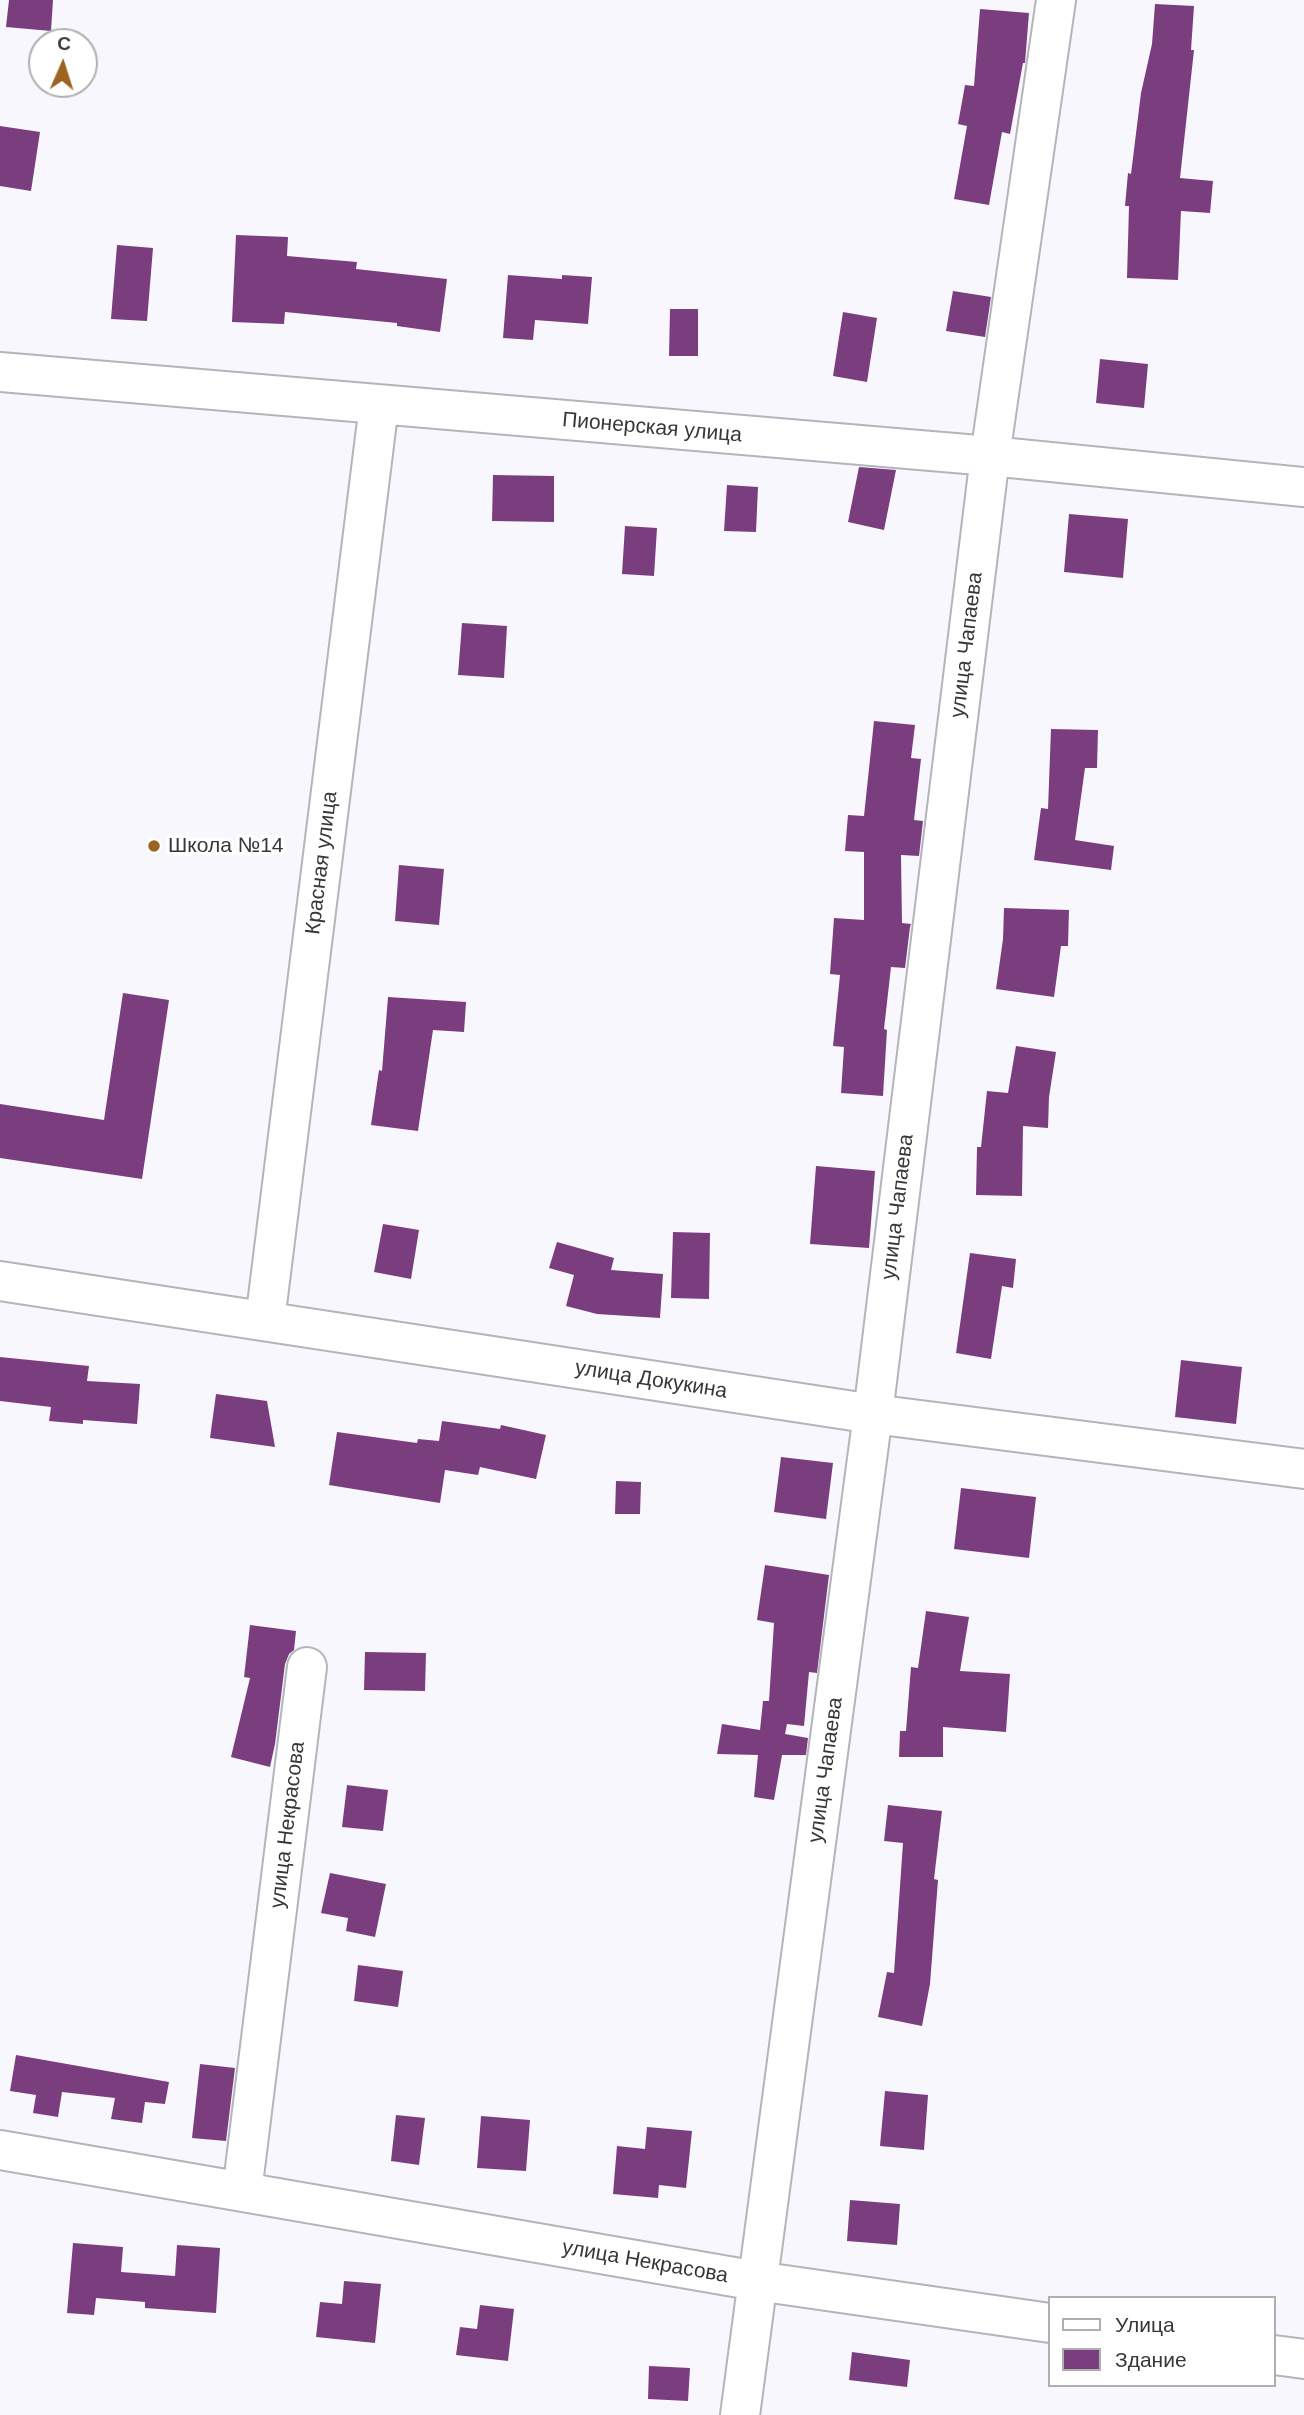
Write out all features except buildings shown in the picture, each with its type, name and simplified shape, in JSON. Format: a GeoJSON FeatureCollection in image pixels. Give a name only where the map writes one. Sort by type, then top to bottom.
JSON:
{"type":"FeatureCollection","features":[{"type":"Feature","properties":{"kind":"street","name":"улица Чапаева"},"geometry":{"type":"LineString","coordinates":[[740,2415],[873,1414],[990,456],[1056,0]]}},
{"type":"Feature","properties":{"kind":"street","name":"Пионерская улица"},"geometry":{"type":"LineString","coordinates":[[0,372],[990,456],[1304,487]]}},
{"type":"Feature","properties":{"kind":"street","name":"Красная улица"},"geometry":{"type":"LineString","coordinates":[[265,1321],[379,405]]}},
{"type":"Feature","properties":{"kind":"street","name":"улица Докукина"},"geometry":{"type":"LineString","coordinates":[[0,1281],[873,1414],[1304,1469]]}},
{"type":"Feature","properties":{"kind":"street","name":"улица Некрасова"},"geometry":{"type":"LineString","coordinates":[[242,2192],[307,1667]]}},
{"type":"Feature","properties":{"kind":"street","name":"улица Некрасова"},"geometry":{"type":"LineString","coordinates":[[0,2150],[757,2281],[1048,2323]]}},
{"type":"Feature","properties":{"kind":"street"},"geometry":{"type":"LineString","coordinates":[[1276,2355],[1304,2359]]}},
{"type":"Feature","properties":{"kind":"place","name":"Школа №14"},"geometry":{"type":"Point","coordinates":[154,846]}}]}
